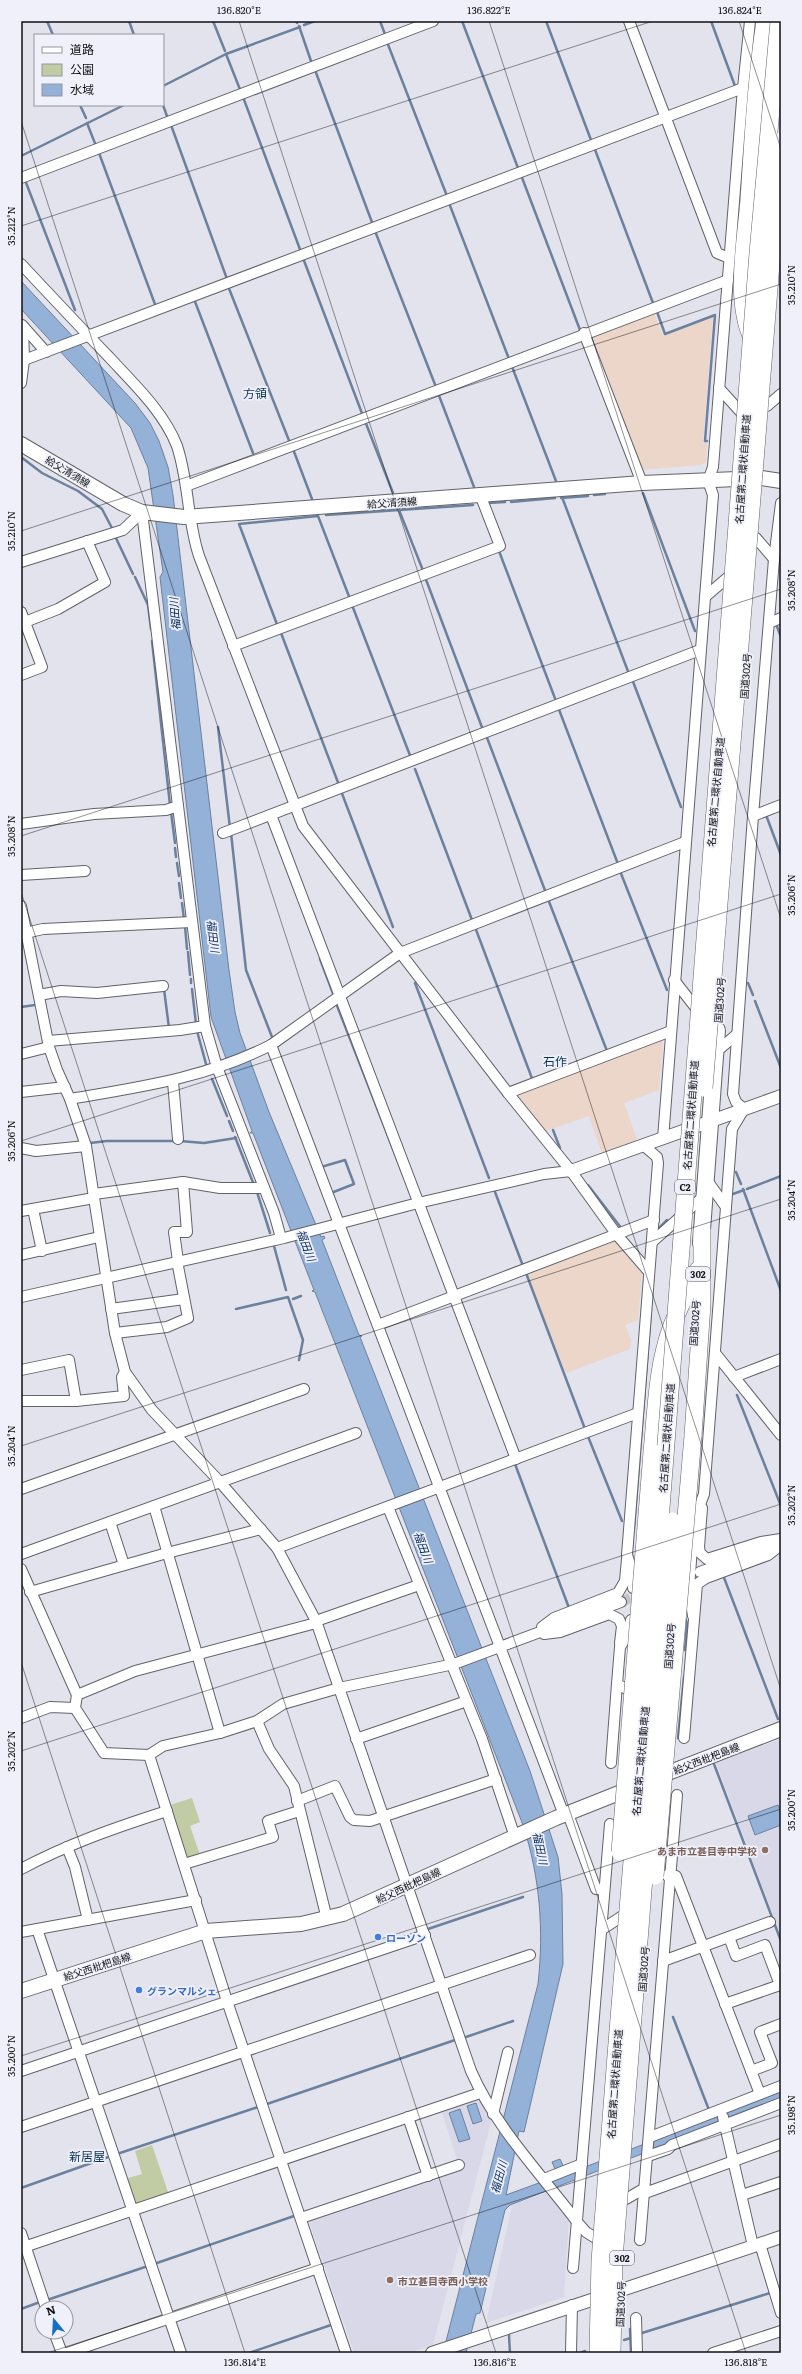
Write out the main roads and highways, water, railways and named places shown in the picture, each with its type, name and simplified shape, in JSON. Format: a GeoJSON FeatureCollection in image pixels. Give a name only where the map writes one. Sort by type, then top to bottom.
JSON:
{"type":"FeatureCollection","features":[{"type":"Feature","properties":{"kind":"highway"},"geometry":{"type":"LineString","coordinates":[[765,21],[750,85],[743,276],[744,307],[750,333],[768,374]]}},
{"type":"Feature","properties":{"kind":"highway","name":"名古屋第二環状自動車道"},"geometry":{"type":"LineString","coordinates":[[598,2353],[600,2261],[659,1534],[759,237],[779,21]]}},
{"type":"Feature","properties":{"kind":"highway","name":"名古屋第二環状自動車道"},"geometry":{"type":"LineString","coordinates":[[612,2353],[614,2259],[702,1110],[781,141]]}},
{"type":"Feature","properties":{"kind":"highway","name":"国道302号"},"geometry":{"type":"LineString","coordinates":[[618,2353],[619,2289],[630,2142],[781,221]]}},
{"type":"Feature","properties":{"kind":"highway"},"geometry":{"type":"LineString","coordinates":[[629,2065],[658,1850],[693,1436],[702,1304],[702,1230]]}},
{"type":"Feature","properties":{"kind":"highway"},"geometry":{"type":"LineString","coordinates":[[617,2043],[620,1848],[657,1397],[666,1346],[671,1328],[698,1270]]}},
{"type":"Feature","properties":{"kind":"main road","name":"給父清須線"},"geometry":{"type":"LineString","coordinates":[[21,444],[106,495],[144,512],[186,517],[642,483],[761,478],[781,481]]}},
{"type":"Feature","properties":{"kind":"main road","name":"給父西枇杷島線"},"geometry":{"type":"LineString","coordinates":[[21,1991],[206,1930],[301,1924],[327,1919],[356,1909],[562,1816],[781,1729]]}},
{"type":"Feature","properties":{"kind":"water","name":"福田川"},"geometry":{"type":"Polygon","coordinates":[[[21,281],[135,403],[150,423],[159,441],[168,467],[173,495],[229,970],[235,1012],[240,1033],[269,1112],[321,1237],[324,1236],[325,1238],[322,1240],[359,1335],[362,1336],[360,1337],[530,1771],[558,1857],[562,1894],[563,1964],[524,2132],[519,2131],[506,2195],[558,2176],[552,2162],[560,2159],[567,2174],[781,2091],[781,2100],[510,2205],[505,2210],[480,2313],[476,2314],[466,2353],[443,2353],[538,1984],[541,1944],[539,1904],[537,1884],[529,1845],[523,1825],[315,1292],[312,1291],[314,1290],[253,1133],[250,1133],[252,1131],[211,1017],[160,577],[163,572],[148,468],[131,428],[21,309],[21,281]]]}},
{"type":"Feature","properties":{"kind":"water"},"geometry":{"type":"Polygon","coordinates":[[[778,1805],[781,1812],[781,1825],[755,1835],[748,1816],[778,1805]]]}},
{"type":"Feature","properties":{"kind":"water"},"geometry":{"type":"Polygon","coordinates":[[[476,2103],[482,2121],[473,2124],[467,2106],[476,2103]]]}},
{"type":"Feature","properties":{"kind":"water"},"geometry":{"type":"Polygon","coordinates":[[[460,2109],[470,2139],[459,2142],[449,2113],[460,2109]]]}},
{"type":"Feature","properties":{"kind":"waterway"},"geometry":{"type":"LineString","coordinates":[[47,21],[53,34]]}},
{"type":"Feature","properties":{"kind":"waterway"},"geometry":{"type":"LineString","coordinates":[[129,21],[134,34]]}},
{"type":"Feature","properties":{"kind":"waterway"},"geometry":{"type":"LineString","coordinates":[[213,21],[225,51]]}},
{"type":"Feature","properties":{"kind":"waterway"},"geometry":{"type":"LineString","coordinates":[[304,25],[315,21]]}},
{"type":"Feature","properties":{"kind":"waterway"},"geometry":{"type":"LineString","coordinates":[[380,21],[386,37]]}},
{"type":"Feature","properties":{"kind":"waterway"},"geometry":{"type":"LineString","coordinates":[[462,21],[518,168]]}},
{"type":"Feature","properties":{"kind":"waterway"},"geometry":{"type":"LineString","coordinates":[[546,21],[591,140]]}},
{"type":"Feature","properties":{"kind":"waterway"},"geometry":{"type":"LineString","coordinates":[[711,21],[735,86]]}},
{"type":"Feature","properties":{"kind":"waterway"},"geometry":{"type":"LineString","coordinates":[[299,26],[312,64]]}},
{"type":"Feature","properties":{"kind":"waterway"},"geometry":{"type":"LineString","coordinates":[[164,85],[226,54],[300,27]]}},
{"type":"Feature","properties":{"kind":"waterway"},"geometry":{"type":"LineString","coordinates":[[387,42],[447,196]]}},
{"type":"Feature","properties":{"kind":"waterway"},"geometry":{"type":"LineString","coordinates":[[226,54],[241,92]]}},
{"type":"Feature","properties":{"kind":"waterway"},"geometry":{"type":"LineString","coordinates":[[315,70],[373,225]]}},
{"type":"Feature","properties":{"kind":"waterway"},"geometry":{"type":"LineString","coordinates":[[243,97],[301,252]]}},
{"type":"Feature","properties":{"kind":"waterway"},"geometry":{"type":"LineString","coordinates":[[80,106],[86,118]]}},
{"type":"Feature","properties":{"kind":"waterway"},"geometry":{"type":"LineString","coordinates":[[21,156],[122,106]]}},
{"type":"Feature","properties":{"kind":"waterway"},"geometry":{"type":"LineString","coordinates":[[163,106],[168,119]]}},
{"type":"Feature","properties":{"kind":"waterway"},"geometry":{"type":"LineString","coordinates":[[87,123],[96,146]]}},
{"type":"Feature","properties":{"kind":"waterway"},"geometry":{"type":"LineString","coordinates":[[171,125],[227,279]]}},
{"type":"Feature","properties":{"kind":"waterway"},"geometry":{"type":"LineString","coordinates":[[594,147],[653,303]]}},
{"type":"Feature","properties":{"kind":"waterway"},"geometry":{"type":"LineString","coordinates":[[99,153],[156,307]]}},
{"type":"Feature","properties":{"kind":"waterway"},"geometry":{"type":"LineString","coordinates":[[521,175],[580,330]]}},
{"type":"Feature","properties":{"kind":"waterway"},"geometry":{"type":"LineString","coordinates":[[25,180],[75,310]]}},
{"type":"Feature","properties":{"kind":"waterway"},"geometry":{"type":"LineString","coordinates":[[449,203],[509,359]]}},
{"type":"Feature","properties":{"kind":"waterway"},"geometry":{"type":"LineString","coordinates":[[375,231],[436,387]]}},
{"type":"Feature","properties":{"kind":"waterway"},"geometry":{"type":"LineString","coordinates":[[303,258],[363,416]]}},
{"type":"Feature","properties":{"kind":"waterway"},"geometry":{"type":"LineString","coordinates":[[228,286],[290,443]]}},
{"type":"Feature","properties":{"kind":"waterway"},"geometry":{"type":"LineString","coordinates":[[194,299],[253,453]]}},
{"type":"Feature","properties":{"kind":"waterway"},"geometry":{"type":"LineString","coordinates":[[656,309],[665,334],[715,315],[705,441],[707,441]]}},
{"type":"Feature","properties":{"kind":"waterway"},"geometry":{"type":"LineString","coordinates":[[511,364],[556,481]]}},
{"type":"Feature","properties":{"kind":"waterway"},"geometry":{"type":"LineString","coordinates":[[438,393],[474,487]]}},
{"type":"Feature","properties":{"kind":"waterway"},"geometry":{"type":"LineString","coordinates":[[365,421],[393,493]]}},
{"type":"Feature","properties":{"kind":"waterway"},"geometry":{"type":"LineString","coordinates":[[293,449],[312,499]]}},
{"type":"Feature","properties":{"kind":"waterway"},"geometry":{"type":"LineString","coordinates":[[21,457],[42,473],[78,491],[102,509],[113,530]]}},
{"type":"Feature","properties":{"kind":"waterway"},"geometry":{"type":"LineString","coordinates":[[643,493],[695,631]]}},
{"type":"Feature","properties":{"kind":"waterway"},"geometry":{"type":"LineString","coordinates":[[594,495],[605,494]]}},
{"type":"Feature","properties":{"kind":"waterway"},"geometry":{"type":"LineString","coordinates":[[561,498],[588,496]]}},
{"type":"Feature","properties":{"kind":"waterway"},"geometry":{"type":"LineString","coordinates":[[562,497],[629,674]]}},
{"type":"Feature","properties":{"kind":"waterway"},"geometry":{"type":"LineString","coordinates":[[511,502],[555,498]]}},
{"type":"Feature","properties":{"kind":"waterway"},"geometry":{"type":"LineString","coordinates":[[488,503],[505,502]]}},
{"type":"Feature","properties":{"kind":"waterway"},"geometry":{"type":"LineString","coordinates":[[326,515],[473,505]]}},
{"type":"Feature","properties":{"kind":"waterway"},"geometry":{"type":"LineString","coordinates":[[399,510],[424,573]]}},
{"type":"Feature","properties":{"kind":"waterway"},"geometry":{"type":"LineString","coordinates":[[278,627],[239,524],[318,516],[350,599]]}},
{"type":"Feature","properties":{"kind":"waterway"},"geometry":{"type":"LineString","coordinates":[[115,536],[133,574]]}},
{"type":"Feature","properties":{"kind":"waterway"},"geometry":{"type":"LineString","coordinates":[[499,551],[556,701]]}},
{"type":"Feature","properties":{"kind":"waterway"},"geometry":{"type":"LineString","coordinates":[[135,577],[148,605],[151,629]]}},
{"type":"Feature","properties":{"kind":"waterway"},"geometry":{"type":"LineString","coordinates":[[425,577],[483,730]]}},
{"type":"Feature","properties":{"kind":"waterway"},"geometry":{"type":"LineString","coordinates":[[352,605],[411,758]]}},
{"type":"Feature","properties":{"kind":"waterway"},"geometry":{"type":"LineString","coordinates":[[776,624],[781,637]]}},
{"type":"Feature","properties":{"kind":"waterway"},"geometry":{"type":"LineString","coordinates":[[281,633],[339,785]]}},
{"type":"Feature","properties":{"kind":"waterway"},"geometry":{"type":"LineString","coordinates":[[152,641],[170,805]]}},
{"type":"Feature","properties":{"kind":"waterway"},"geometry":{"type":"LineString","coordinates":[[632,679],[681,807]]}},
{"type":"Feature","properties":{"kind":"waterway"},"geometry":{"type":"LineString","coordinates":[[558,707],[618,864]]}},
{"type":"Feature","properties":{"kind":"waterway"},"geometry":{"type":"LineString","coordinates":[[218,727],[230,828]]}},
{"type":"Feature","properties":{"kind":"waterway"},"geometry":{"type":"LineString","coordinates":[[486,735],[546,893]]}},
{"type":"Feature","properties":{"kind":"waterway"},"geometry":{"type":"LineString","coordinates":[[415,769],[472,920]]}},
{"type":"Feature","properties":{"kind":"waterway"},"geometry":{"type":"LineString","coordinates":[[341,791],[393,927]]}},
{"type":"Feature","properties":{"kind":"waterway"},"geometry":{"type":"LineString","coordinates":[[171,812],[175,843]]}},
{"type":"Feature","properties":{"kind":"waterway"},"geometry":{"type":"LineString","coordinates":[[766,815],[781,855]]}},
{"type":"Feature","properties":{"kind":"waterway"},"geometry":{"type":"LineString","coordinates":[[231,833],[246,970],[272,1037]]}},
{"type":"Feature","properties":{"kind":"waterway"},"geometry":{"type":"LineString","coordinates":[[175,848],[176,857]]}},
{"type":"Feature","properties":{"kind":"waterway"},"geometry":{"type":"LineString","coordinates":[[177,863],[179,876]]}},
{"type":"Feature","properties":{"kind":"waterway"},"geometry":{"type":"LineString","coordinates":[[620,871],[667,990]]}},
{"type":"Feature","properties":{"kind":"waterway"},"geometry":{"type":"LineString","coordinates":[[179,883],[181,898]]}},
{"type":"Feature","properties":{"kind":"waterway"},"geometry":{"type":"LineString","coordinates":[[548,899],[607,1051]]}},
{"type":"Feature","properties":{"kind":"waterway"},"geometry":{"type":"LineString","coordinates":[[182,903],[184,919]]}},
{"type":"Feature","properties":{"kind":"waterway"},"geometry":{"type":"LineString","coordinates":[[185,926],[187,949]]}},
{"type":"Feature","properties":{"kind":"waterway"},"geometry":{"type":"LineString","coordinates":[[475,927],[533,1081]]}},
{"type":"Feature","properties":{"kind":"waterway"},"geometry":{"type":"LineString","coordinates":[[188,952],[190,975]]}},
{"type":"Feature","properties":{"kind":"waterway"},"geometry":{"type":"LineString","coordinates":[[320,959],[334,996]]}},
{"type":"Feature","properties":{"kind":"waterway"},"geometry":{"type":"LineString","coordinates":[[415,983],[489,1178]]}},
{"type":"Feature","properties":{"kind":"waterway"},"geometry":{"type":"LineString","coordinates":[[748,983],[753,995]]}},
{"type":"Feature","properties":{"kind":"waterway"},"geometry":{"type":"LineString","coordinates":[[164,989],[169,1028]]}},
{"type":"Feature","properties":{"kind":"waterway"},"geometry":{"type":"LineString","coordinates":[[192,989],[196,1024]]}},
{"type":"Feature","properties":{"kind":"waterway"},"geometry":{"type":"LineString","coordinates":[[755,1001],[781,1068]]}},
{"type":"Feature","properties":{"kind":"waterway"},"geometry":{"type":"LineString","coordinates":[[335,1004],[336,1003],[402,1172]]}},
{"type":"Feature","properties":{"kind":"waterway"},"geometry":{"type":"LineString","coordinates":[[21,1007],[35,1005]]}},
{"type":"Feature","properties":{"kind":"waterway"},"geometry":{"type":"LineString","coordinates":[[197,1031],[206,1064]]}},
{"type":"Feature","properties":{"kind":"waterway"},"geometry":{"type":"LineString","coordinates":[[212,1079],[227,1116]]}},
{"type":"Feature","properties":{"kind":"waterway"},"geometry":{"type":"LineString","coordinates":[[229,1121],[233,1131]]}},
{"type":"Feature","properties":{"kind":"waterway"},"geometry":{"type":"LineString","coordinates":[[553,1130],[560,1148]]}},
{"type":"Feature","properties":{"kind":"waterway"},"geometry":{"type":"LineString","coordinates":[[235,1137],[254,1185]]}},
{"type":"Feature","properties":{"kind":"waterway"},"geometry":{"type":"LineString","coordinates":[[180,1141],[204,1143],[236,1138]]}},
{"type":"Feature","properties":{"kind":"waterway"},"geometry":{"type":"LineString","coordinates":[[90,1143],[107,1141],[175,1141]]}},
{"type":"Feature","properties":{"kind":"waterway"},"geometry":{"type":"LineString","coordinates":[[321,1167],[345,1160],[354,1184],[331,1193]]}},
{"type":"Feature","properties":{"kind":"waterway"},"geometry":{"type":"LineString","coordinates":[[736,1172],[741,1184]]}},
{"type":"Feature","properties":{"kind":"waterway"},"geometry":{"type":"LineString","coordinates":[[747,1189],[781,1176]]}},
{"type":"Feature","properties":{"kind":"waterway"},"geometry":{"type":"LineString","coordinates":[[588,1185],[622,1229]]}},
{"type":"Feature","properties":{"kind":"waterway"},"geometry":{"type":"LineString","coordinates":[[743,1189],[781,1291]]}},
{"type":"Feature","properties":{"kind":"waterway"},"geometry":{"type":"LineString","coordinates":[[733,1194],[744,1190]]}},
{"type":"Feature","properties":{"kind":"waterway"},"geometry":{"type":"LineString","coordinates":[[257,1192],[270,1233]]}},
{"type":"Feature","properties":{"kind":"waterway"},"geometry":{"type":"LineString","coordinates":[[495,1192],[523,1266]]}},
{"type":"Feature","properties":{"kind":"waterway"},"geometry":{"type":"LineString","coordinates":[[658,1229],[667,1220]]}},
{"type":"Feature","properties":{"kind":"waterway"},"geometry":{"type":"LineString","coordinates":[[274,1246],[286,1290]]}},
{"type":"Feature","properties":{"kind":"waterway"},"geometry":{"type":"LineString","coordinates":[[526,1273],[585,1429]]}},
{"type":"Feature","properties":{"kind":"waterway"},"geometry":{"type":"LineString","coordinates":[[293,1299],[301,1296]]}},
{"type":"Feature","properties":{"kind":"waterway"},"geometry":{"type":"LineString","coordinates":[[236,1309],[288,1297],[303,1340],[299,1360]]}},
{"type":"Feature","properties":{"kind":"waterway"},"geometry":{"type":"LineString","coordinates":[[634,1529],[651,1309]]}},
{"type":"Feature","properties":{"kind":"waterway"},"geometry":{"type":"LineString","coordinates":[[737,1395],[781,1506]]}},
{"type":"Feature","properties":{"kind":"waterway"},"geometry":{"type":"LineString","coordinates":[[587,1434],[622,1521]]}},
{"type":"Feature","properties":{"kind":"waterway"},"geometry":{"type":"LineString","coordinates":[[515,1464],[569,1608]]}},
{"type":"Feature","properties":{"kind":"waterway"},"geometry":{"type":"LineString","coordinates":[[723,1575],[778,1719]]}},
{"type":"Feature","properties":{"kind":"waterway"},"geometry":{"type":"LineString","coordinates":[[685,1618],[687,1623],[685,1650]]}},
{"type":"Feature","properties":{"kind":"waterway"},"geometry":{"type":"LineString","coordinates":[[678,1738],[684,1677]]}},
{"type":"Feature","properties":{"kind":"waterway"},"geometry":{"type":"LineString","coordinates":[[714,1764],[781,1941]]}},
{"type":"Feature","properties":{"kind":"waterway"},"geometry":{"type":"LineString","coordinates":[[428,1929],[523,1897]]}},
{"type":"Feature","properties":{"kind":"waterway"},"geometry":{"type":"LineString","coordinates":[[673,2017],[709,2110]]}},
{"type":"Feature","properties":{"kind":"waterway"},"geometry":{"type":"LineString","coordinates":[[466,2037],[513,2021]]}},
{"type":"Feature","properties":{"kind":"waterway"},"geometry":{"type":"LineString","coordinates":[[267,2104],[455,2040]]}},
{"type":"Feature","properties":{"kind":"waterway"},"geometry":{"type":"LineString","coordinates":[[117,2154],[258,2107]]}},
{"type":"Feature","properties":{"kind":"waterway"},"geometry":{"type":"LineString","coordinates":[[21,2188],[111,2156]]}},
{"type":"Feature","properties":{"kind":"waterway"},"geometry":{"type":"LineString","coordinates":[[154,2264],[294,2216]]}},
{"type":"Feature","properties":{"kind":"waterway"},"geometry":{"type":"LineString","coordinates":[[47,2300],[148,2266]]}},
{"type":"Feature","properties":{"kind":"waterway"},"geometry":{"type":"LineString","coordinates":[[642,2333],[770,2293]]}},
{"type":"Feature","properties":{"kind":"waterway"},"geometry":{"type":"LineString","coordinates":[[21,2309],[34,2304]]}},
{"type":"Feature","properties":{"kind":"waterway"},"geometry":{"type":"LineString","coordinates":[[249,2353],[331,2325]]}},
{"type":"Feature","properties":{"kind":"waterway"},"geometry":{"type":"LineString","coordinates":[[630,2329],[631,2353]]}},
{"type":"Feature","properties":{"kind":"waterway"},"geometry":{"type":"LineString","coordinates":[[509,2335],[510,2353]]}},
{"type":"Feature","properties":{"kind":"waterway"},"geometry":{"type":"LineString","coordinates":[[624,2340],[631,2338]]}},
{"type":"Feature","properties":{"kind":"waterway"},"geometry":{"type":"LineString","coordinates":[[580,2353],[585,2351]]}},
{"type":"Feature","properties":{"kind":"tunnel"},"geometry":{"type":"LineString","coordinates":[[621,1602],[643,1593]]}},
{"type":"Feature","properties":{"kind":"place","name":"あま市立甚目寺中学校"},"geometry":{"type":"Point","coordinates":[765,1850]}},
{"type":"Feature","properties":{"kind":"place","name":"ローソン"},"geometry":{"type":"Point","coordinates":[378,1937]}},
{"type":"Feature","properties":{"kind":"place","name":"グランマルシェ"},"geometry":{"type":"Point","coordinates":[139,1990]}},
{"type":"Feature","properties":{"kind":"place","name":"市立甚目寺西小学校"},"geometry":{"type":"Point","coordinates":[390,2280]}},
{"type":"Feature","properties":{"kind":"district","name":"方領"},"geometry":{"type":"Point","coordinates":[255,393]}},
{"type":"Feature","properties":{"kind":"district","name":"石作"},"geometry":{"type":"Point","coordinates":[555,1061]}},
{"type":"Feature","properties":{"kind":"district","name":"新居屋"},"geometry":{"type":"Point","coordinates":[87,2156]}}]}
